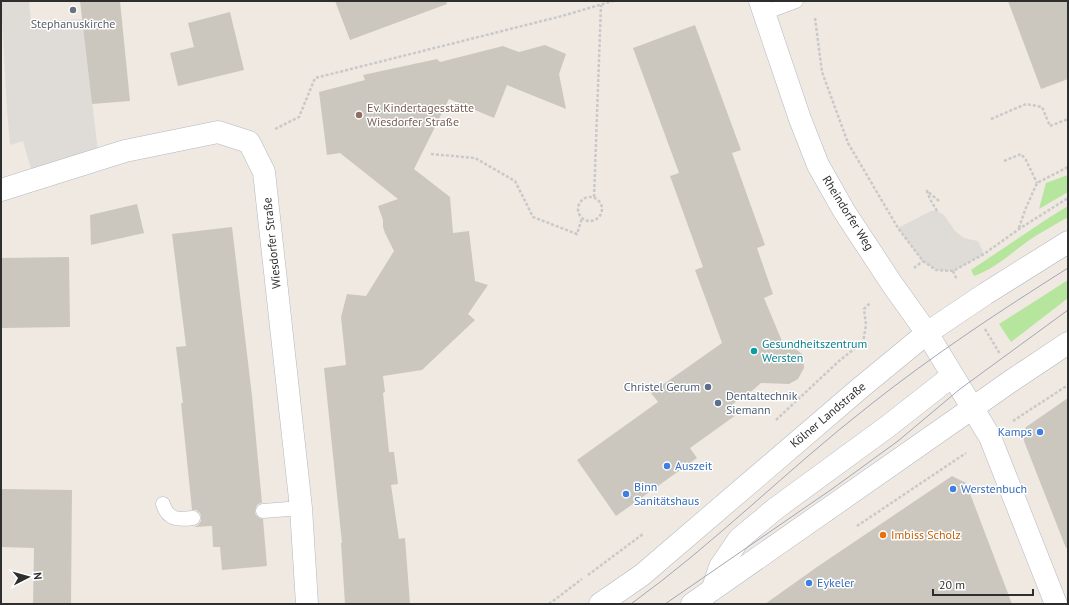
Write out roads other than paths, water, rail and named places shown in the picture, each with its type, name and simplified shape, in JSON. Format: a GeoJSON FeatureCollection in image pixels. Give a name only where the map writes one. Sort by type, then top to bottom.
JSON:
{"type":"FeatureCollection","features":[{"type":"Feature","properties":{"kind":"street","name":"Rheindorfer Weg"},"geometry":{"type":"LineString","coordinates":[[762,7],[800,119],[818,165],[844,211],[892,284],[927,333],[990,437],[1056,604]]}},
{"type":"Feature","properties":{"kind":"street","name":"Wiesdorfer Straße"},"geometry":{"type":"LineString","coordinates":[[1,190],[125,150],[218,132],[249,142],[264,172],[301,508],[307,604]]}},
{"type":"Feature","properties":{"kind":"street","name":"Kölner Landstraße"},"geometry":{"type":"LineString","coordinates":[[600,604],[642,575],[859,389],[927,333],[970,303],[1068,242]]}},
{"type":"Feature","properties":{"kind":"street"},"geometry":{"type":"LineString","coordinates":[[692,604],[972,408],[1068,343]]}},
{"type":"Feature","properties":{"kind":"street"},"geometry":{"type":"LineString","coordinates":[[713,588],[720,567],[739,539],[774,509],[887,427],[952,376]]}},
{"type":"Feature","properties":{"kind":"lane"},"geometry":{"type":"LineString","coordinates":[[762,7],[796,1]]}},
{"type":"Feature","properties":{"kind":"lane"},"geometry":{"type":"LineString","coordinates":[[163,504],[164,510],[171,517],[178,519],[193,518]]}},
{"type":"Feature","properties":{"kind":"lane"},"geometry":{"type":"LineString","coordinates":[[263,511],[301,508]]}},
{"type":"Feature","properties":{"kind":"tram line"},"geometry":{"type":"LineString","coordinates":[[631,604],[662,581],[840,429],[894,387],[967,334],[1068,268]]}},
{"type":"Feature","properties":{"kind":"tram line"},"geometry":{"type":"LineString","coordinates":[[665,604],[832,489],[898,441],[960,389],[1068,310]]}},
{"type":"Feature","properties":{"kind":"place","name":"Stephanuskirche"},"geometry":{"type":"Point","coordinates":[73,10]}},
{"type":"Feature","properties":{"kind":"place","name":"Ev. Kindertagesstätte Wiesdorfer Straße"},"geometry":{"type":"Point","coordinates":[359,115]}},
{"type":"Feature","properties":{"kind":"place","name":"Gesundheitszentrum Wersten"},"geometry":{"type":"Point","coordinates":[754,351]}},
{"type":"Feature","properties":{"kind":"place","name":"Christel Gerum"},"geometry":{"type":"Point","coordinates":[708,387]}},
{"type":"Feature","properties":{"kind":"place","name":"Dentaltechnik Siemann"},"geometry":{"type":"Point","coordinates":[718,403]}},
{"type":"Feature","properties":{"kind":"place","name":"Kamps"},"geometry":{"type":"Point","coordinates":[1040,432]}},
{"type":"Feature","properties":{"kind":"place","name":"Auszeit"},"geometry":{"type":"Point","coordinates":[667,466]}},
{"type":"Feature","properties":{"kind":"place","name":"Werstenbuch"},"geometry":{"type":"Point","coordinates":[953,489]}},
{"type":"Feature","properties":{"kind":"place","name":"Binn Sanitätshaus"},"geometry":{"type":"Point","coordinates":[626,494]}},
{"type":"Feature","properties":{"kind":"place","name":"Imbiss Scholz"},"geometry":{"type":"Point","coordinates":[883,535]}},
{"type":"Feature","properties":{"kind":"place","name":"Eykeler"},"geometry":{"type":"Point","coordinates":[809,583]}}]}
